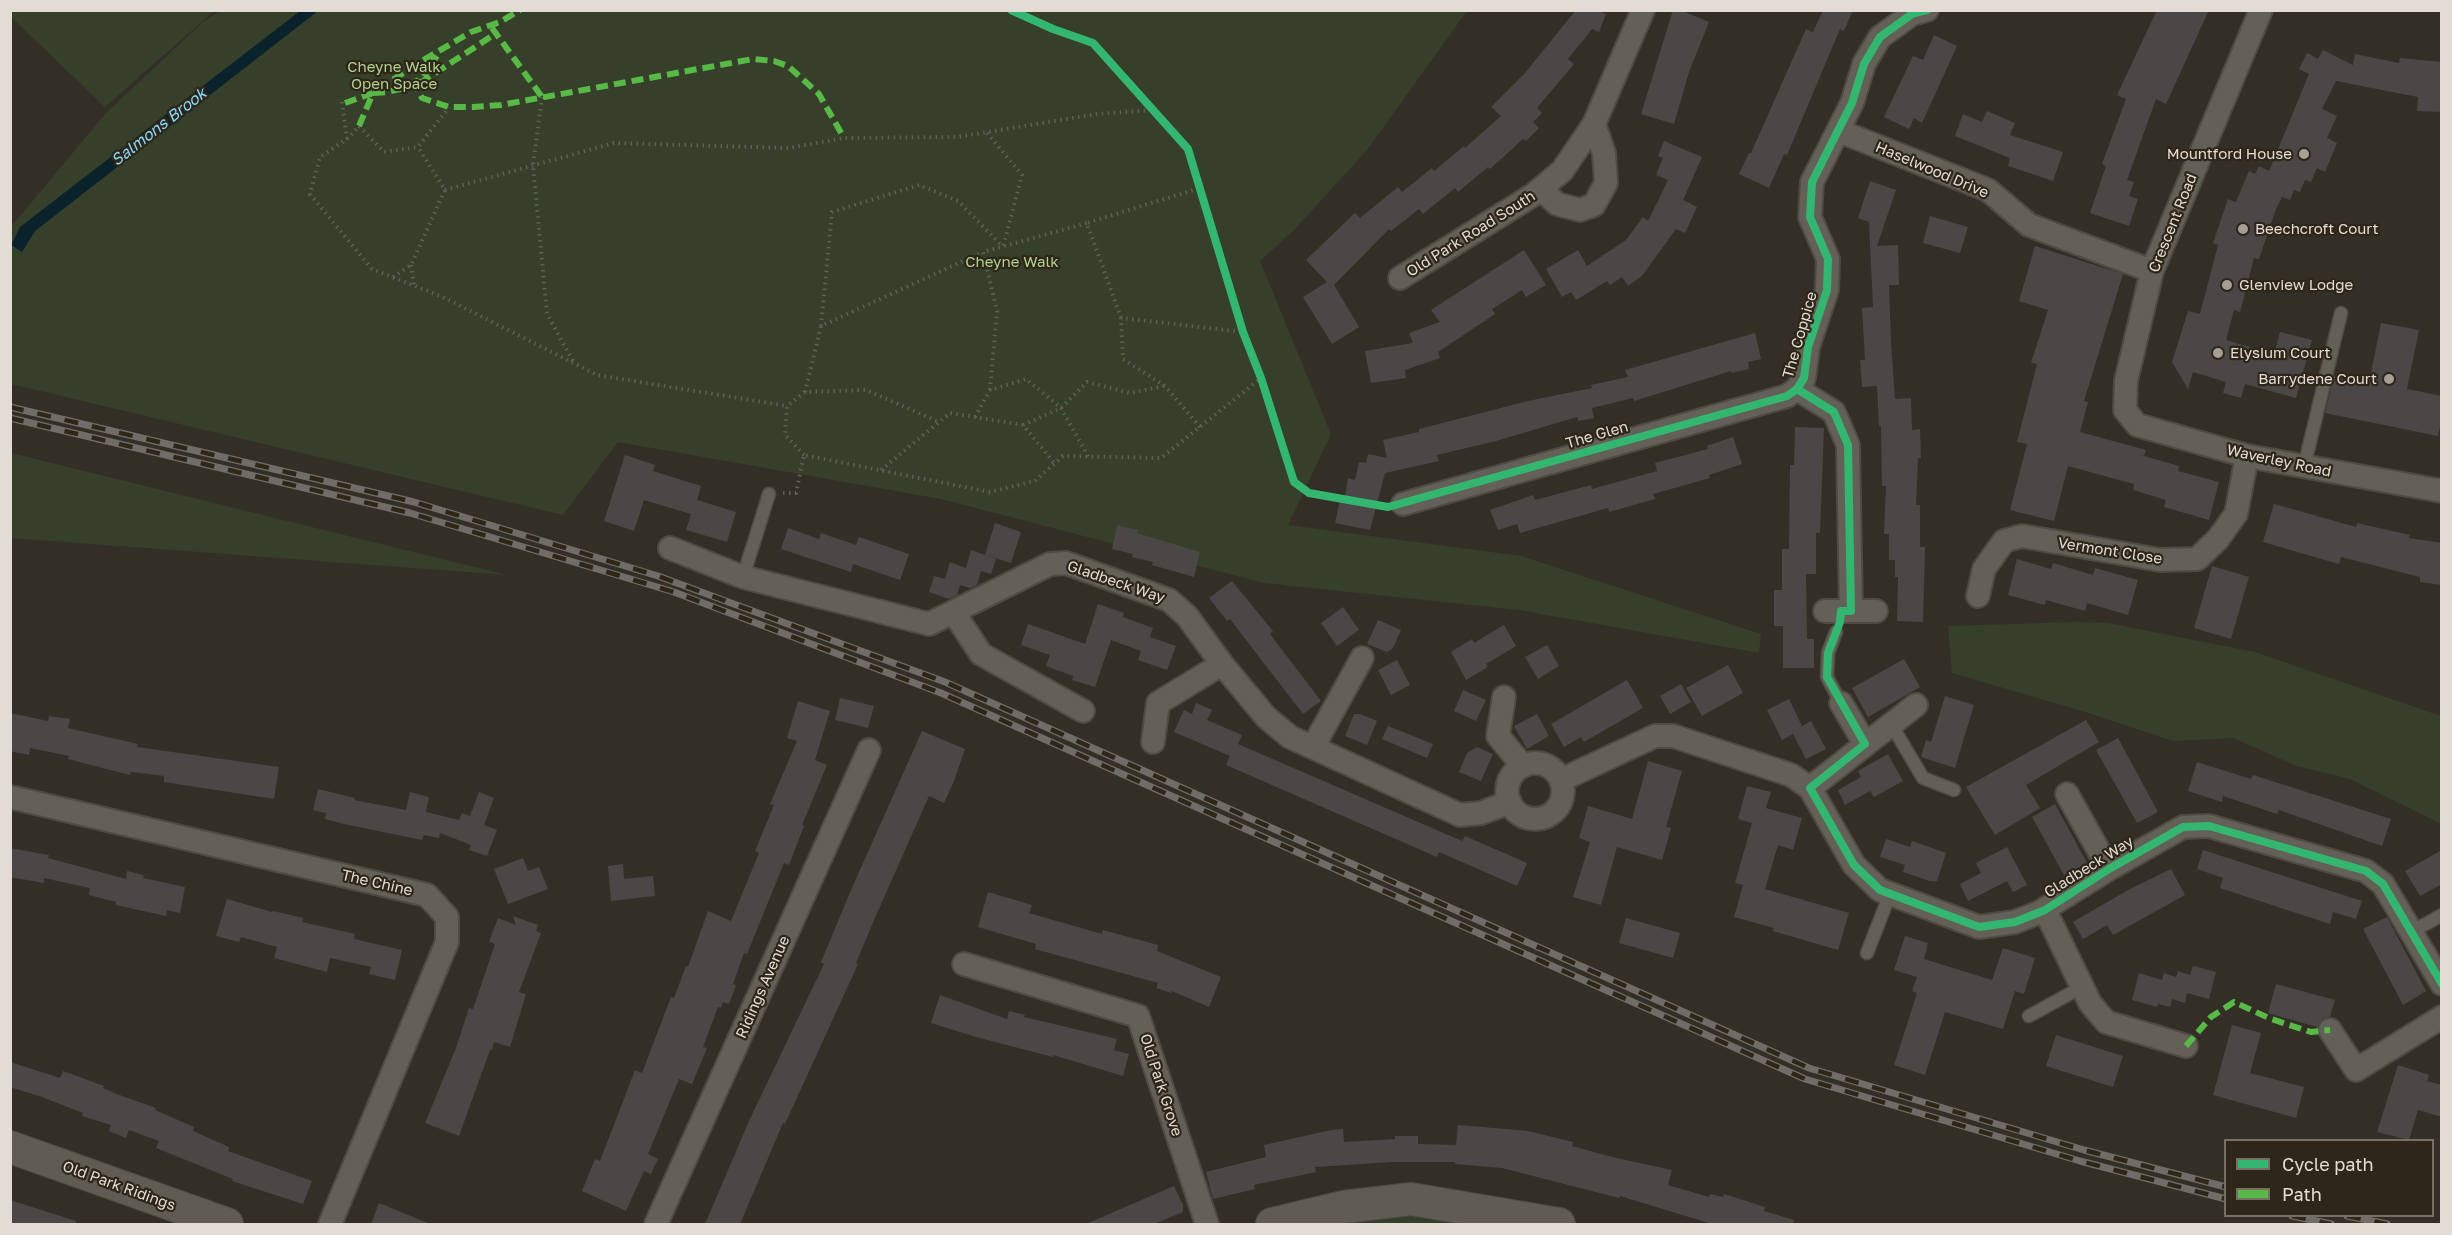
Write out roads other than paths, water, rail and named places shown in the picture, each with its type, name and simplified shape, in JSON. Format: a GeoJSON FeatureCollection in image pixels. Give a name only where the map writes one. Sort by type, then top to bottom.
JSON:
{"type":"FeatureCollection","features":[{"type":"Feature","properties":{"kind":"street","name":"Old Park Road South"},"geometry":{"type":"LineString","coordinates":[[1400,278],[1541,189],[1562,171],[1594,124],[1643,10]]}},
{"type":"Feature","properties":{"kind":"street","name":"The Coppice"},"geometry":{"type":"LineString","coordinates":[[1851,611],[1848,446],[1834,412],[1797,389],[1804,378],[1808,346],[1827,290],[1828,259],[1810,217],[1812,182],[1852,103],[1864,64],[1880,37],[1912,14],[1927,10]]}},
{"type":"Feature","properties":{"kind":"street","name":"Crescent Road"},"geometry":{"type":"LineString","coordinates":[[2125,410],[2126,381],[2152,271],[2261,10]]}},
{"type":"Feature","properties":{"kind":"street","name":"Old Park Road South"},"geometry":{"type":"LineString","coordinates":[[1541,189],[1557,204],[1580,210],[1594,205],[1606,183],[1604,153],[1594,124]]}},
{"type":"Feature","properties":{"kind":"street","name":"Haselwood Drive"},"geometry":{"type":"LineString","coordinates":[[1839,130],[1988,190],[2029,225],[2152,271]]}},
{"type":"Feature","properties":{"kind":"street","name":"The Glen"},"geometry":{"type":"LineString","coordinates":[[1403,504],[1787,396],[1797,389]]}},
{"type":"Feature","properties":{"kind":"street","name":"Waverley Road"},"geometry":{"type":"LineString","coordinates":[[2125,410],[2138,425],[2247,456],[2442,491]]}},
{"type":"Feature","properties":{"kind":"street","name":"Vermont Close"},"geometry":{"type":"LineString","coordinates":[[1978,596],[1984,568],[2004,541],[2022,536],[2160,560],[2197,559],[2218,539],[2236,514],[2247,456]]}},
{"type":"Feature","properties":{"kind":"street","name":"Gladbeck Way"},"geometry":{"type":"LineString","coordinates":[[670,548],[743,577],[929,624],[1050,564],[1066,563],[1169,600],[1187,616],[1222,664],[1266,717],[1290,737],[1460,815],[1481,813],[1510,802]]}},
{"type":"Feature","properties":{"kind":"street"},"geometry":{"type":"LineString","coordinates":[[1825,611],[1876,611]]}},
{"type":"Feature","properties":{"kind":"street"},"geometry":{"type":"LineString","coordinates":[[954,613],[981,654],[1083,711]]}},
{"type":"Feature","properties":{"kind":"street"},"geometry":{"type":"LineString","coordinates":[[1313,747],[1362,658]]}},
{"type":"Feature","properties":{"kind":"street"},"geometry":{"type":"LineString","coordinates":[[1153,742],[1158,703],[1222,664]]}},
{"type":"Feature","properties":{"kind":"street"},"geometry":{"type":"LineString","coordinates":[[1504,697],[1498,736],[1523,766]]}},
{"type":"Feature","properties":{"kind":"street"},"geometry":{"type":"LineString","coordinates":[[1841,703],[1865,744]]}},
{"type":"Feature","properties":{"kind":"street"},"geometry":{"type":"LineString","coordinates":[[1810,788],[1916,705]]}},
{"type":"Feature","properties":{"kind":"street","name":"Gladbeck Way"},"geometry":{"type":"LineString","coordinates":[[1561,780],[1655,736],[1673,736],[1791,775],[1810,788],[1854,865],[1880,890],[1979,927],[2015,922],[2045,910],[2109,869],[2184,827],[2209,826],[2366,871],[2383,884],[2442,984]]}},
{"type":"Feature","properties":{"kind":"street","name":"Ridings Avenue"},"geometry":{"type":"LineString","coordinates":[[656,1224],[869,750]]}},
{"type":"Feature","properties":{"kind":"street"},"geometry":{"type":"LineString","coordinates":[[1544,765],[1552,769],[1561,780],[1563,789],[1560,805],[1544,818],[1534,819],[1523,816],[1510,802],[1509,782],[1523,766],[1544,765]]}},
{"type":"Feature","properties":{"kind":"street","name":"Gladbeck Way"},"geometry":{"type":"LineString","coordinates":[[2067,794],[2109,869]]}},
{"type":"Feature","properties":{"kind":"street","name":"The Chine"},"geometry":{"type":"LineString","coordinates":[[10,797],[427,895],[447,917],[447,942],[330,1224]]}},
{"type":"Feature","properties":{"kind":"street"},"geometry":{"type":"LineString","coordinates":[[2045,910],[2090,1003],[2106,1022],[2186,1046]]}},
{"type":"Feature","properties":{"kind":"street","name":"Old Park Grove"},"geometry":{"type":"LineString","coordinates":[[964,964],[1138,1016],[1207,1224]]}},
{"type":"Feature","properties":{"kind":"street"},"geometry":{"type":"LineString","coordinates":[[2330,1030],[2356,1070],[2442,1017]]}},
{"type":"Feature","properties":{"kind":"street","name":"Old Park Ridings"},"geometry":{"type":"LineString","coordinates":[[10,1147],[227,1224]]}},
{"type":"Feature","properties":{"kind":"street"},"geometry":{"type":"LineString","coordinates":[[1272,1224],[1343,1207],[1411,1199],[1559,1224]]}},
{"type":"Feature","properties":{"kind":"lane"},"geometry":{"type":"LineString","coordinates":[[2304,467],[2341,313]]}},
{"type":"Feature","properties":{"kind":"lane"},"geometry":{"type":"LineString","coordinates":[[743,577],[769,494]]}},
{"type":"Feature","properties":{"kind":"lane"},"geometry":{"type":"LineString","coordinates":[[1836,632],[1828,653],[1827,677],[1841,703]]}},
{"type":"Feature","properties":{"kind":"lane"},"geometry":{"type":"LineString","coordinates":[[1891,724],[1923,778],[1954,790]]}},
{"type":"Feature","properties":{"kind":"lane"},"geometry":{"type":"LineString","coordinates":[[1867,953],[1890,894]]}},
{"type":"Feature","properties":{"kind":"lane"},"geometry":{"type":"LineString","coordinates":[[2411,932],[2442,915]]}},
{"type":"Feature","properties":{"kind":"lane"},"geometry":{"type":"LineString","coordinates":[[2029,1016],[2082,987]]}},
{"type":"Feature","properties":{"kind":"water","name":"Salmons Brook"},"geometry":{"type":"Polygon","coordinates":[[[300,11],[318,11],[35,231],[22,252],[11,245],[20,227],[300,11]]]}},
{"type":"Feature","properties":{"kind":"railway"},"geometry":{"type":"LineString","coordinates":[[10,407],[414,502],[658,576],[945,682],[1809,1068],[2084,1150],[2224,1186]]}},
{"type":"Feature","properties":{"kind":"railway"},"geometry":{"type":"LineString","coordinates":[[10,418],[410,513],[674,592],[941,693],[1805,1079],[2080,1161],[2224,1198]]}},
{"type":"Feature","properties":{"kind":"railway"},"geometry":{"type":"LineString","coordinates":[[2297,1217],[2331,1224]]}},
{"type":"Feature","properties":{"kind":"railway"},"geometry":{"type":"LineString","coordinates":[[2352,1217],[2387,1224]]}},
{"type":"Feature","properties":{"kind":"place","name":"Mountford House"},"geometry":{"type":"Point","coordinates":[2304,154]}},
{"type":"Feature","properties":{"kind":"place","name":"Beechcroft Court"},"geometry":{"type":"Point","coordinates":[2243,229]}},
{"type":"Feature","properties":{"kind":"place","name":"Glenview Lodge"},"geometry":{"type":"Point","coordinates":[2227,285]}},
{"type":"Feature","properties":{"kind":"place","name":"Elysium Court"},"geometry":{"type":"Point","coordinates":[2218,353]}},
{"type":"Feature","properties":{"kind":"place","name":"Barrydene Court"},"geometry":{"type":"Point","coordinates":[2389,379]}},
{"type":"Feature","properties":{"kind":"park label","name":"Cheyne Walk Open Space"},"geometry":{"type":"Point","coordinates":[394,76]}},
{"type":"Feature","properties":{"kind":"park label","name":"Cheyne Walk"},"geometry":{"type":"Point","coordinates":[1012,262]}}]}
